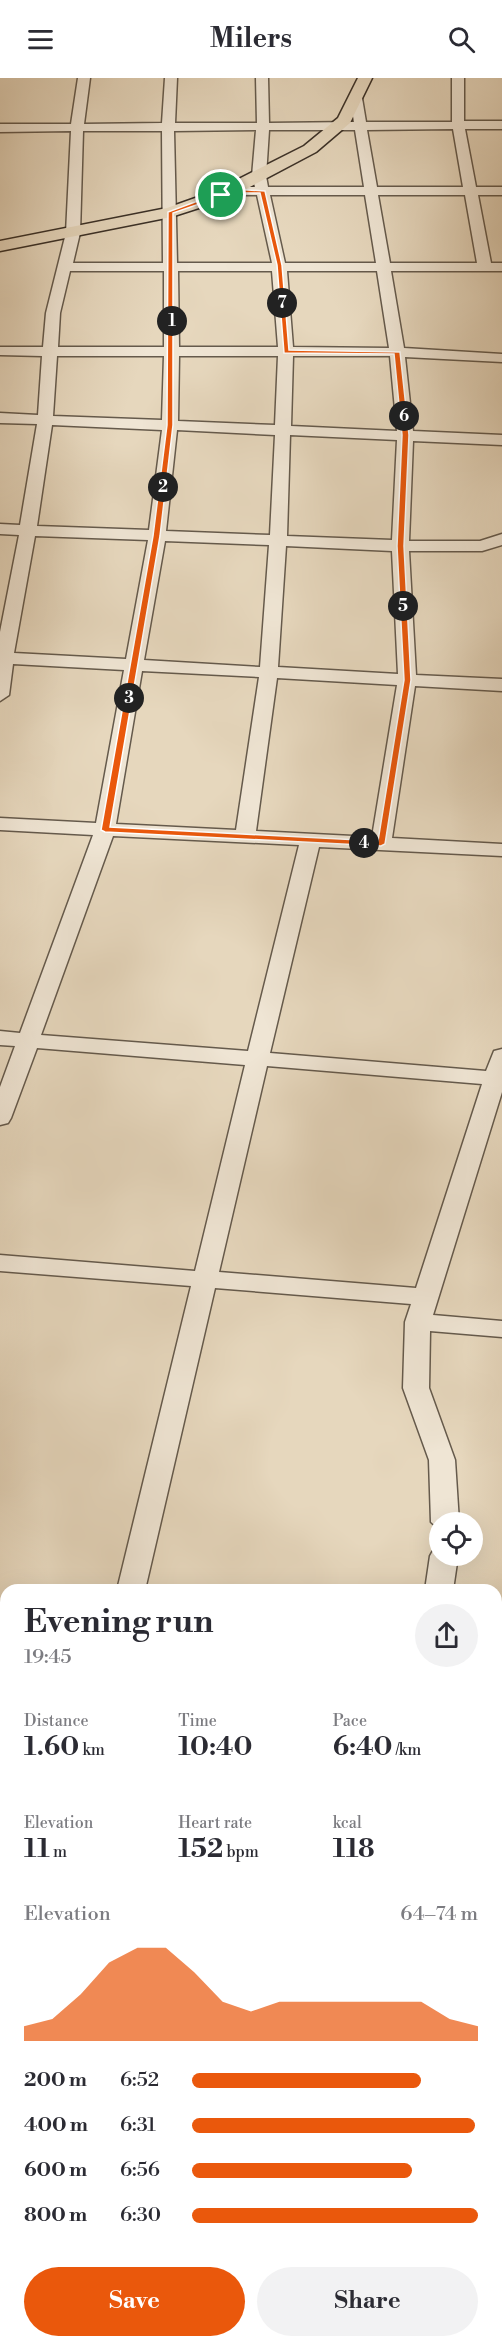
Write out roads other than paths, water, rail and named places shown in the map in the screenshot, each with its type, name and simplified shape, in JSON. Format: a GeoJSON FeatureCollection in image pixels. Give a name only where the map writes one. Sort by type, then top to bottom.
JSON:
{"type":"FeatureCollection","features":[{"type":"Feature","properties":{"kind":"main road"},"geometry":{"type":"LineString","coordinates":[[0,246],[171,212],[230,191],[261,184],[337,127],[351,111],[365,78]]}},
{"type":"Feature","properties":{"kind":"street"},"geometry":{"type":"LineString","coordinates":[[0,695],[4,679],[2,658],[28,530],[45,420],[53,313],[73,233],[77,128],[84,78]]}},
{"type":"Feature","properties":{"kind":"street"},"geometry":{"type":"LineString","coordinates":[[0,1118],[105,830],[157,536],[170,425],[172,352],[168,128],[171,78]]}},
{"type":"Feature","properties":{"kind":"street"},"geometry":{"type":"LineString","coordinates":[[245,837],[269,672],[278,541],[286,352],[280,267],[261,184],[262,78]]}},
{"type":"Feature","properties":{"kind":"street"},"geometry":{"type":"LineString","coordinates":[[458,78],[458,125],[485,268]]}},
{"type":"Feature","properties":{"kind":"street"},"geometry":{"type":"LineString","coordinates":[[356,98],[397,352],[405,435],[400,546],[407,680],[381,844]]}},
{"type":"Feature","properties":{"kind":"street"},"geometry":{"type":"LineString","coordinates":[[0,128],[502,125]]}},
{"type":"Feature","properties":{"kind":"street"},"geometry":{"type":"LineString","coordinates":[[261,184],[371,191],[502,191]]}},
{"type":"Feature","properties":{"kind":"street"},"geometry":{"type":"LineString","coordinates":[[66,267],[502,267]]}},
{"type":"Feature","properties":{"kind":"street"},"geometry":{"type":"LineString","coordinates":[[0,351],[397,352],[502,358]]}},
{"type":"Feature","properties":{"kind":"street"},"geometry":{"type":"LineString","coordinates":[[0,418],[502,440]]}},
{"type":"Feature","properties":{"kind":"street"},"geometry":{"type":"LineString","coordinates":[[0,529],[453,548],[482,546],[502,539]]}},
{"type":"Feature","properties":{"kind":"street"},"geometry":{"type":"LineString","coordinates":[[2,658],[502,685]]}},
{"type":"Feature","properties":{"kind":"street"},"geometry":{"type":"LineString","coordinates":[[0,824],[502,850]]}},
{"type":"Feature","properties":{"kind":"street"},"geometry":{"type":"LineString","coordinates":[[132,1584],[310,840]]}},
{"type":"Feature","properties":{"kind":"street"},"geometry":{"type":"LineString","coordinates":[[0,1038],[258,1059],[499,1067],[418,1322],[416,1388],[442,1460],[445,1512]]}},
{"type":"Feature","properties":{"kind":"street"},"geometry":{"type":"LineString","coordinates":[[0,1263],[426,1297]]}},
{"type":"Feature","properties":{"kind":"street"},"geometry":{"type":"LineString","coordinates":[[418,1322],[502,1329]]}},
{"type":"Feature","properties":{"kind":"street"},"geometry":{"type":"LineString","coordinates":[[440,1584],[443,1566]]}}]}
